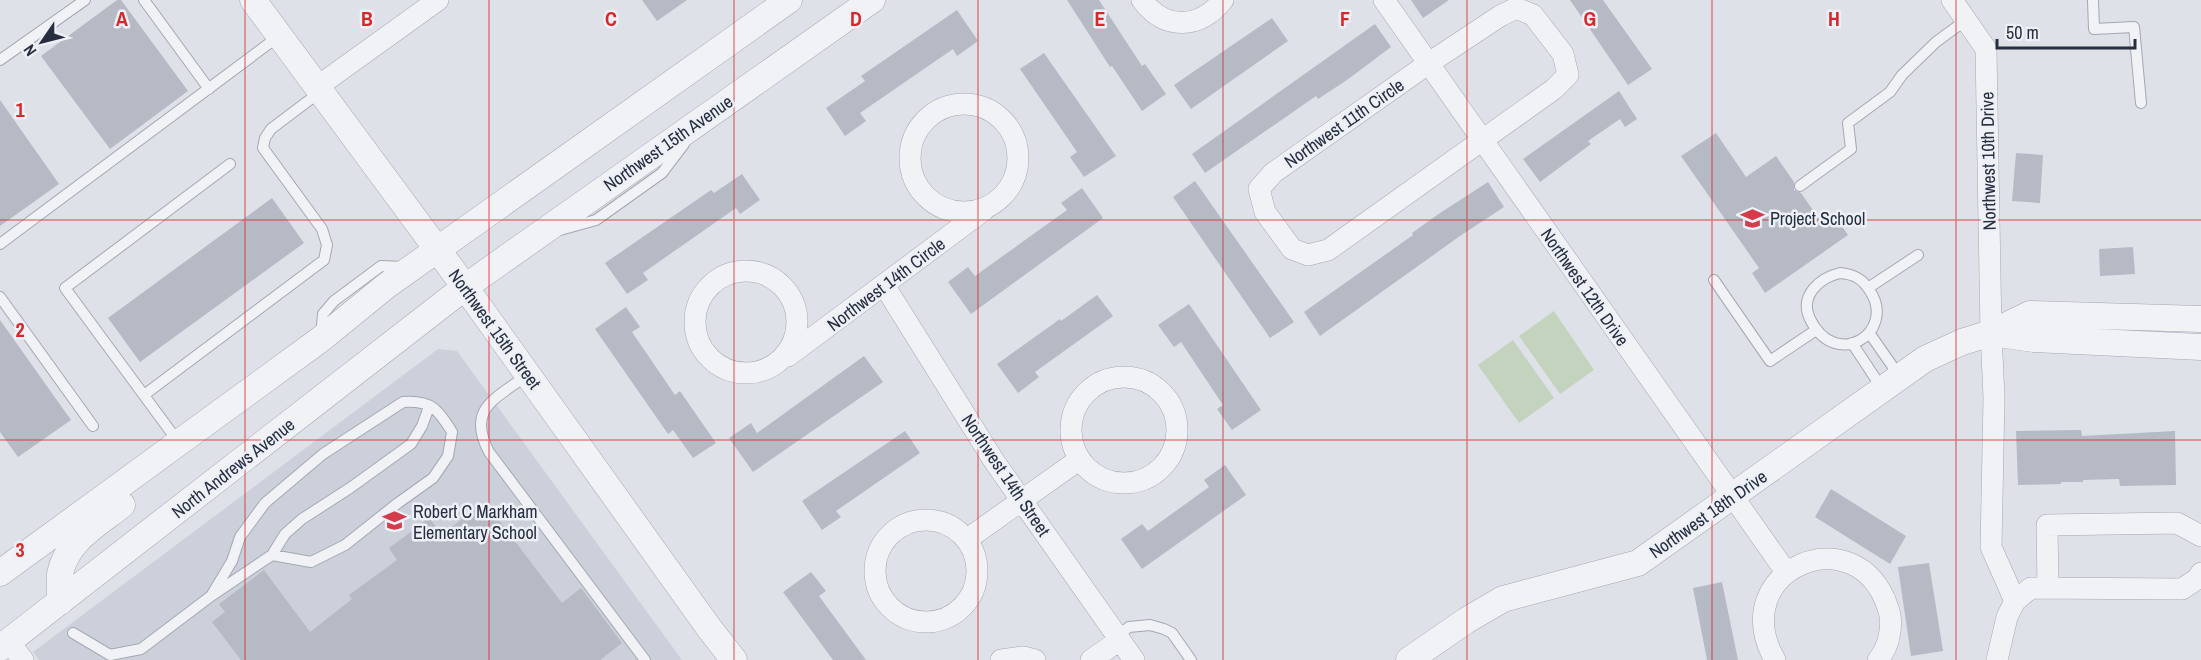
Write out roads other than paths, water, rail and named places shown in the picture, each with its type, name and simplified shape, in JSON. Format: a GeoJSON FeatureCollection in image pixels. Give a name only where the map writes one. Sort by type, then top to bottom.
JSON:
{"type":"FeatureCollection","features":[{"type":"Feature","properties":{"kind":"street","name":"Northwest 15th Street"},"geometry":{"type":"LineString","coordinates":[[253,0],[465,286],[734,660]]}},
{"type":"Feature","properties":{"kind":"street"},"geometry":{"type":"LineString","coordinates":[[318,90],[438,0]]}},
{"type":"Feature","properties":{"kind":"street"},"geometry":{"type":"LineString","coordinates":[[0,573],[321,339],[386,286],[789,0]]}},
{"type":"Feature","properties":{"kind":"street","name":"Northwest 15th Avenue"},"geometry":{"type":"LineString","coordinates":[[465,286],[872,0]]}},
{"type":"Feature","properties":{"kind":"street"},"geometry":{"type":"LineString","coordinates":[[1142,0],[1149,9],[1163,18],[1179,23],[1195,21],[1231,0]]}},
{"type":"Feature","properties":{"kind":"street","name":"Northwest 12th Drive"},"geometry":{"type":"LineString","coordinates":[[1384,0],[1731,497],[1786,572]]}},
{"type":"Feature","properties":{"kind":"street","name":"Northwest 10th Drive"},"geometry":{"type":"LineString","coordinates":[[1952,0],[1986,49],[1994,398],[1991,548],[2015,601]]}},
{"type":"Feature","properties":{"kind":"street","name":"Northwest 11th Circle"},"geometry":{"type":"LineString","coordinates":[[1516,8],[1533,15],[1563,54],[1569,75],[1554,89],[1483,141],[1328,250],[1308,255],[1292,249],[1265,212],[1259,189],[1273,173],[1429,63],[1516,8]]}},
{"type":"Feature","properties":{"kind":"street","name":"Northwest 14th Circle"},"geometry":{"type":"LineString","coordinates":[[777,364],[789,351],[796,335],[797,316],[793,301],[783,286],[768,276],[751,271],[733,272],[716,280],[703,292],[696,309],[694,327],[699,344],[710,360],[724,370],[742,374],[760,373],[777,364],[994,203],[1008,190],[1016,173],[1018,154],[1013,135],[1002,120],[987,109],[968,104],[950,106],[934,112],[920,126],[912,142],[910,161],[914,179],[925,196],[941,207],[959,212],[978,210],[994,203]]}},
{"type":"Feature","properties":{"kind":"street","name":"Northwest 14th Street"},"geometry":{"type":"LineString","coordinates":[[884,285],[994,461],[1134,660]]}},
{"type":"Feature","properties":{"kind":"street","name":"North Andrews Avenue"},"geometry":{"type":"LineString","coordinates":[[11,650],[60,602],[465,286]]}},
{"type":"Feature","properties":{"kind":"street","name":"Northwest 18th Drive"},"geometry":{"type":"LineString","coordinates":[[1409,660],[1467,620],[1503,599],[1638,563],[1925,359],[1962,342],[1991,333],[2030,314],[2201,319]]}},
{"type":"Feature","properties":{"kind":"street","name":"Northwest 18th Drive"},"geometry":{"type":"LineString","coordinates":[[1991,333],[2034,339],[2201,347]]}},
{"type":"Feature","properties":{"kind":"street"},"geometry":{"type":"LineString","coordinates":[[60,602],[60,573],[67,555],[76,542],[138,492],[274,395],[321,339]]}},
{"type":"Feature","properties":{"kind":"street"},"geometry":{"type":"LineString","coordinates":[[1128,377],[1137,379],[1161,392],[1172,407],[1177,425],[1176,444],[1169,460],[1156,474],[1139,482],[1121,484],[1103,479],[1087,469],[1080,459],[1075,452],[1071,434],[1073,416],[1080,399],[1094,386],[1110,379],[1128,377]]}},
{"type":"Feature","properties":{"kind":"street"},"geometry":{"type":"LineString","coordinates":[[966,540],[1080,459]]}},
{"type":"Feature","properties":{"kind":"street"},"geometry":{"type":"LineString","coordinates":[[929,519],[946,524],[966,540],[972,548],[977,566],[976,584],[968,600],[956,613],[945,619],[927,622],[909,620],[894,611],[881,596],[875,579],[875,560],[882,544],[893,530],[912,521],[929,519]]}},
{"type":"Feature","properties":{"kind":"street"},"geometry":{"type":"LineString","coordinates":[[2048,588],[2047,525],[2177,523],[2201,536]]}},
{"type":"Feature","properties":{"kind":"street"},"geometry":{"type":"LineString","coordinates":[[1775,660],[1767,645],[1763,625],[1765,605],[1773,587],[1786,572],[1805,562],[1828,558],[1849,562],[1868,574],[1882,591],[1890,612],[1890,634],[1878,660]]}},
{"type":"Feature","properties":{"kind":"street"},"geometry":{"type":"LineString","coordinates":[[1997,660],[2007,617],[2015,601],[2031,588],[2182,589],[2197,579],[2201,573]]}},
{"type":"Feature","properties":{"kind":"street"},"geometry":{"type":"LineString","coordinates":[[1091,660],[1119,638]]}},
{"type":"Feature","properties":{"kind":"street"},"geometry":{"type":"LineString","coordinates":[[1001,660],[1023,657],[1035,660]]}},
{"type":"Feature","properties":{"kind":"lane"},"geometry":{"type":"LineString","coordinates":[[0,60],[85,0]]}},
{"type":"Feature","properties":{"kind":"lane"},"geometry":{"type":"LineString","coordinates":[[144,0],[209,89]]}},
{"type":"Feature","properties":{"kind":"lane"},"geometry":{"type":"LineString","coordinates":[[2092,0],[2094,29],[2134,27],[2141,103]]}},
{"type":"Feature","properties":{"kind":"lane"},"geometry":{"type":"LineString","coordinates":[[1800,186],[1851,149],[1848,123],[1890,92],[1902,75],[1936,42],[1966,20]]}},
{"type":"Feature","properties":{"kind":"lane"},"geometry":{"type":"LineString","coordinates":[[0,244],[279,36]]}},
{"type":"Feature","properties":{"kind":"lane"},"geometry":{"type":"LineString","coordinates":[[144,395],[324,260],[327,245],[322,229],[263,148],[265,138],[271,129],[318,90]]}},
{"type":"Feature","properties":{"kind":"lane"},"geometry":{"type":"LineString","coordinates":[[179,443],[65,288],[152,220],[230,164]]}},
{"type":"Feature","properties":{"kind":"lane"},"geometry":{"type":"LineString","coordinates":[[1868,288],[1918,255]]}},
{"type":"Feature","properties":{"kind":"lane"},"geometry":{"type":"LineString","coordinates":[[1840,273],[1858,278],[1868,288],[1874,297],[1877,316],[1870,334],[1846,346],[1833,344],[1816,330],[1809,315],[1807,303],[1809,293],[1816,285],[1829,276],[1840,273]]}},
{"type":"Feature","properties":{"kind":"lane"},"geometry":{"type":"LineString","coordinates":[[1714,280],[1770,361],[1816,330]]}},
{"type":"Feature","properties":{"kind":"lane"},"geometry":{"type":"LineString","coordinates":[[0,297],[93,426]]}},
{"type":"Feature","properties":{"kind":"lane"},"geometry":{"type":"LineString","coordinates":[[1870,334],[1892,384]]}},
{"type":"Feature","properties":{"kind":"lane"},"geometry":{"type":"LineString","coordinates":[[1852,343],[1892,384]]}},
{"type":"Feature","properties":{"kind":"lane"},"geometry":{"type":"LineString","coordinates":[[527,375],[484,409],[480,425],[483,441],[645,660]]}},
{"type":"Feature","properties":{"kind":"lane"},"geometry":{"type":"LineString","coordinates":[[211,596],[232,561],[240,537],[265,503],[323,454],[403,402],[417,401],[438,411],[452,432],[448,456],[433,478],[345,545],[328,555],[311,562],[272,555]]}},
{"type":"Feature","properties":{"kind":"lane"},"geometry":{"type":"LineString","coordinates":[[73,633],[110,655],[141,650],[211,596],[272,555],[285,534],[302,519],[411,444],[422,426],[429,407]]}},
{"type":"Feature","properties":{"kind":"lane"},"geometry":{"type":"LineString","coordinates":[[1119,638],[1130,627],[1150,625],[1164,629],[1172,633],[1191,660]]}},
{"type":"Feature","properties":{"kind":"place","name":"Project School"},"geometry":{"type":"Point","coordinates":[1752,218]}},
{"type":"Feature","properties":{"kind":"place","name":"Robert C Markham Elementary School"},"geometry":{"type":"Point","coordinates":[395,521]}}]}
